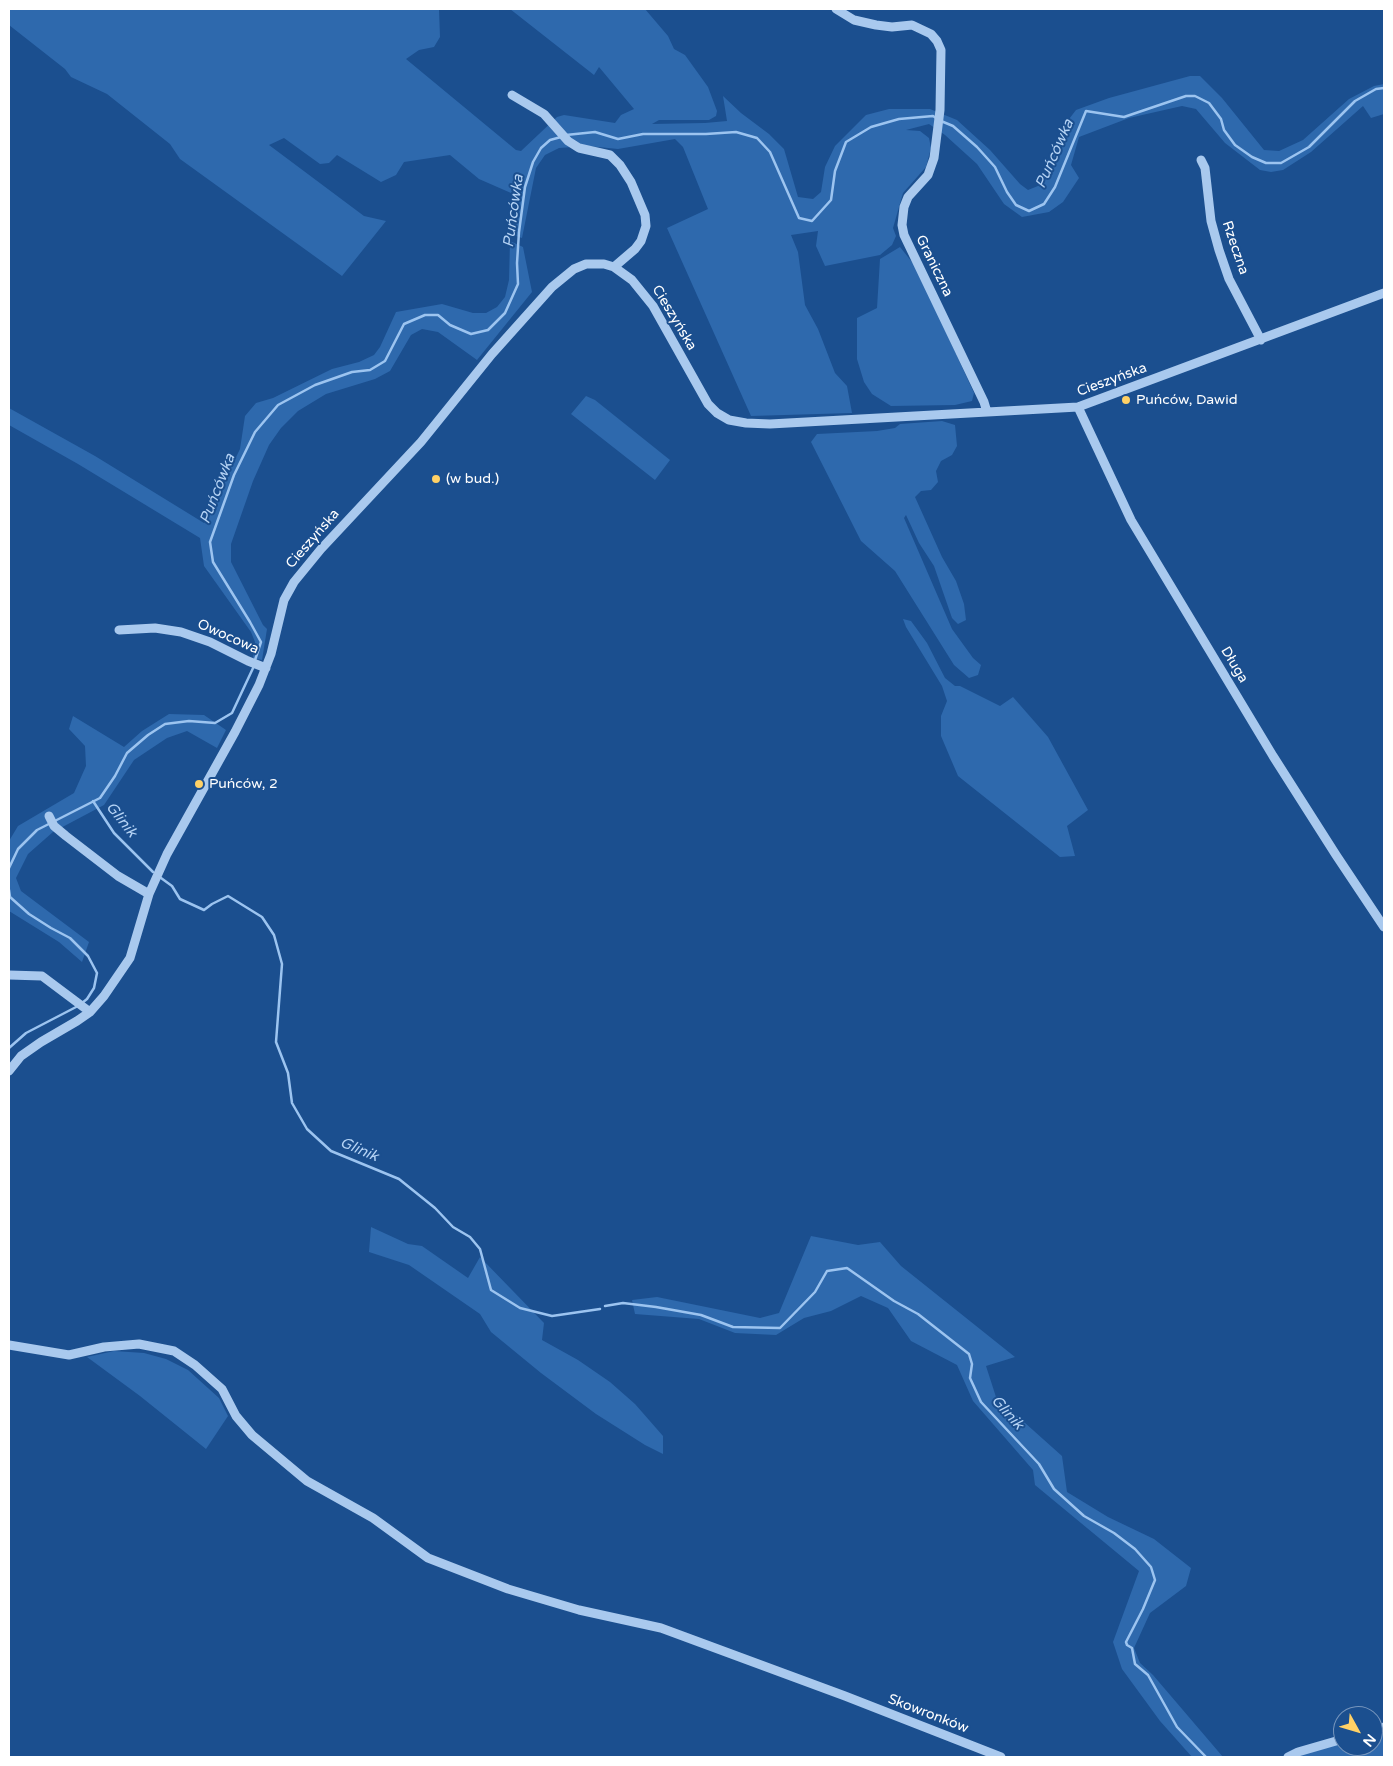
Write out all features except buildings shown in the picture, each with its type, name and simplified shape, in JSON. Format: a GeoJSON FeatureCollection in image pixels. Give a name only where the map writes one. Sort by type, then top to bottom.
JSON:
{"type":"FeatureCollection","features":[{"type":"Feature","properties":{"kind":"street","name":"Graniczna"},"geometry":{"type":"LineString","coordinates":[[836,9],[854,20],[892,27],[912,25],[931,34],[937,41],[940,50],[940,110],[934,158],[931,170],[908,197],[904,207],[902,230],[984,402],[987,412]]}},
{"type":"Feature","properties":{"kind":"street"},"geometry":{"type":"LineString","coordinates":[[512,95],[544,114],[568,140],[579,148],[610,155],[620,165],[631,182],[645,215],[646,226],[641,241],[614,267]]}},
{"type":"Feature","properties":{"kind":"street","name":"Rzeczna"},"geometry":{"type":"LineString","coordinates":[[1201,160],[1205,168],[1211,221],[1219,250],[1230,279],[1261,340]]}},
{"type":"Feature","properties":{"kind":"street","name":"Cieszyńska"},"geometry":{"type":"LineString","coordinates":[[9,1071],[21,1056],[34,1046],[77,1021],[104,996],[130,958],[149,894],[167,854],[235,732],[263,667],[284,600],[294,582],[311,559],[403,463],[487,360],[560,279],[574,269],[586,264],[598,263],[624,272],[639,287],[653,306],[708,404],[717,413],[729,420],[746,424],[1078,407],[1261,340],[1384,292]]}},
{"type":"Feature","properties":{"kind":"street","name":"Długa"},"geometry":{"type":"LineString","coordinates":[[1078,407],[1131,520],[1273,756],[1384,927]]}},
{"type":"Feature","properties":{"kind":"street","name":"Owocowa"},"geometry":{"type":"LineString","coordinates":[[119,630],[155,628],[181,632],[210,642],[263,667]]}},
{"type":"Feature","properties":{"kind":"street"},"geometry":{"type":"LineString","coordinates":[[49,816],[54,826],[118,876],[149,894]]}},
{"type":"Feature","properties":{"kind":"street"},"geometry":{"type":"LineString","coordinates":[[9,976],[42,976],[87,1010]]}},
{"type":"Feature","properties":{"kind":"street","name":"Skowronków"},"geometry":{"type":"LineString","coordinates":[[9,1345],[69,1355],[104,1347],[139,1344],[174,1351],[195,1365],[222,1389],[236,1416],[252,1435],[307,1481],[373,1518],[428,1558],[508,1589],[579,1610],[660,1628],[845,1696],[1001,1757]]}},
{"type":"Feature","properties":{"kind":"street"},"geometry":{"type":"LineString","coordinates":[[1288,1757],[1333,1742]]}},
{"type":"Feature","properties":{"kind":"shaded area"},"geometry":{"type":"Polygon","coordinates":[[[9,9],[439,9],[440,37],[434,47],[419,50],[406,59],[516,150],[521,151],[557,117],[564,115],[615,123],[621,115],[634,109],[599,67],[594,75],[510,9],[645,9],[668,36],[674,49],[685,55],[708,87],[717,111],[716,116],[709,120],[659,120],[652,124],[727,121],[723,96],[784,149],[798,197],[813,199],[821,192],[825,167],[835,146],[866,115],[889,109],[930,109],[957,120],[990,150],[1020,184],[1028,190],[1043,184],[1066,123],[1076,110],[1109,98],[1190,76],[1200,76],[1222,98],[1264,150],[1279,151],[1303,140],[1349,99],[1374,86],[1384,84],[1384,114],[1371,118],[1363,106],[1311,152],[1283,170],[1271,172],[1260,170],[1225,143],[1196,109],[1182,106],[1129,118],[1079,137],[1071,165],[1079,178],[1063,202],[1049,212],[1022,217],[1004,204],[977,164],[945,135],[929,124],[906,130],[920,131],[929,138],[931,148],[926,167],[903,193],[893,228],[896,236],[892,245],[880,255],[825,266],[816,246],[818,231],[791,235],[798,252],[805,305],[818,329],[835,373],[847,386],[852,413],[751,416],[667,228],[708,209],[683,147],[675,139],[618,149],[588,146],[559,148],[545,155],[536,168],[522,238],[510,234],[517,200],[517,184],[511,193],[479,179],[450,155],[404,162],[396,175],[381,182],[337,155],[329,163],[320,164],[284,138],[269,145],[364,216],[386,221],[342,276],[180,159],[170,144],[107,94],[71,77],[65,69],[9,25],[9,9]]]}},
{"type":"Feature","properties":{"kind":"shaded area"},"geometry":{"type":"Polygon","coordinates":[[[510,241],[523,247],[532,292],[477,360],[438,332],[422,329],[411,335],[390,371],[375,379],[326,394],[298,411],[281,428],[269,445],[253,481],[231,544],[231,562],[263,625],[267,629],[262,660],[253,658],[255,642],[251,632],[204,566],[200,538],[78,464],[9,425],[9,408],[95,456],[204,523],[240,449],[245,416],[256,403],[273,398],[332,369],[359,362],[374,355],[380,347],[396,312],[442,304],[473,313],[486,313],[497,307],[505,297],[509,280],[510,241]]]}},
{"type":"Feature","properties":{"kind":"shaded area"},"geometry":{"type":"Polygon","coordinates":[[[900,247],[916,267],[974,393],[972,401],[955,405],[891,406],[872,394],[864,382],[857,359],[857,318],[877,308],[880,259],[900,247]]]}},
{"type":"Feature","properties":{"kind":"shaded area"},"geometry":{"type":"Polygon","coordinates":[[[586,396],[595,400],[670,460],[655,480],[571,414],[586,396]]]}},
{"type":"Feature","properties":{"kind":"shaded area"},"geometry":{"type":"Polygon","coordinates":[[[942,421],[955,425],[957,446],[952,455],[941,461],[936,471],[938,482],[931,490],[921,491],[915,497],[942,557],[956,581],[964,604],[966,620],[958,624],[952,618],[934,566],[919,543],[906,515],[904,518],[952,629],[973,658],[981,665],[978,675],[969,678],[954,665],[895,571],[861,541],[811,442],[817,434],[877,431],[895,428],[900,424],[942,421]]]}},
{"type":"Feature","properties":{"kind":"shaded area"},"geometry":{"type":"Polygon","coordinates":[[[903,619],[911,621],[927,643],[945,678],[955,686],[960,686],[1000,706],[1013,697],[1048,737],[1088,810],[1067,826],[1075,856],[1060,857],[958,776],[941,736],[941,716],[947,701],[942,686],[903,619]]]}},
{"type":"Feature","properties":{"kind":"shaded area"},"geometry":{"type":"Polygon","coordinates":[[[169,714],[204,715],[226,730],[217,748],[187,731],[167,738],[134,760],[104,805],[53,832],[28,854],[16,878],[21,891],[89,942],[82,962],[59,942],[9,911],[9,841],[18,826],[74,793],[86,766],[85,746],[69,729],[73,716],[124,747],[142,731],[169,714]]]}},
{"type":"Feature","properties":{"kind":"shaded area"},"geometry":{"type":"Polygon","coordinates":[[[371,1227],[408,1244],[422,1246],[468,1278],[480,1257],[544,1323],[542,1340],[578,1360],[610,1382],[635,1404],[663,1436],[663,1454],[596,1414],[541,1373],[491,1332],[480,1314],[409,1265],[369,1252],[371,1227]]]}},
{"type":"Feature","properties":{"kind":"shaded area"},"geometry":{"type":"Polygon","coordinates":[[[811,1236],[858,1245],[880,1242],[901,1266],[1015,1357],[986,1366],[996,1397],[1062,1456],[1067,1492],[1108,1517],[1154,1539],[1191,1568],[1186,1586],[1150,1613],[1134,1648],[1140,1663],[1153,1675],[1223,1757],[1192,1757],[1160,1721],[1122,1669],[1113,1642],[1139,1571],[1035,1485],[1033,1470],[973,1401],[957,1365],[911,1341],[888,1308],[861,1296],[831,1311],[804,1318],[776,1335],[735,1333],[699,1319],[635,1314],[632,1300],[657,1297],[760,1318],[779,1313],[811,1236]]]}},
{"type":"Feature","properties":{"kind":"shaded area"},"geometry":{"type":"Polygon","coordinates":[[[114,1351],[144,1353],[166,1359],[188,1370],[219,1398],[228,1416],[206,1449],[140,1396],[87,1357],[114,1351]]]}},
{"type":"Feature","properties":{"kind":"shaded area"},"geometry":{"type":"Polygon","coordinates":[[[1383,1730],[1384,1757],[1292,1757],[1333,1744],[1333,1756],[1383,1756],[1383,1730]]]}},
{"type":"Feature","properties":{"kind":"waterway","name":"Puńcówka"},"geometry":{"type":"LineString","coordinates":[[941,121],[953,126],[977,147],[995,167],[1007,192],[1016,205],[1029,211],[1044,204],[1055,187],[1086,111],[1124,117],[1186,96],[1195,96],[1209,103],[1221,119],[1224,130],[1235,145],[1252,157],[1266,163],[1281,163],[1309,147],[1355,101],[1376,89],[1384,88]]}},
{"type":"Feature","properties":{"kind":"waterway","name":"Puńcówka"},"geometry":{"type":"LineString","coordinates":[[566,135],[595,132],[618,139],[643,134],[736,132],[757,138],[770,152],[799,218],[812,221],[831,200],[835,171],[846,142],[871,127],[899,119],[933,116],[936,118]]}},
{"type":"Feature","properties":{"kind":"waterway","name":"Puńcówka"},"geometry":{"type":"LineString","coordinates":[[255,660],[261,642],[213,562],[210,542],[234,475],[255,432],[278,405],[315,385],[352,372],[370,370],[385,361],[404,324],[425,315],[438,315],[450,325],[471,334],[488,330],[505,313],[518,284],[519,232],[525,187],[533,162],[541,148],[550,140],[561,137]]}},
{"type":"Feature","properties":{"kind":"waterway","name":"Puńcówka"},"geometry":{"type":"LineString","coordinates":[[9,868],[18,849],[37,830],[100,798],[115,776],[127,753],[148,735],[165,724],[189,721],[215,723],[232,713],[254,666]]}},
{"type":"Feature","properties":{"kind":"waterway","name":"Glinik"},"geometry":{"type":"LineString","coordinates":[[93,801],[114,833],[153,872]]}},
{"type":"Feature","properties":{"kind":"waterway","name":"Glinik"},"geometry":{"type":"LineString","coordinates":[[161,878],[172,886],[180,899],[204,910],[228,896],[262,917],[274,935],[282,964],[276,1042],[288,1073],[292,1103],[307,1129],[331,1151],[399,1179],[435,1208],[453,1227],[470,1237],[480,1249],[491,1290],[520,1308],[552,1316],[600,1309]]}},
{"type":"Feature","properties":{"kind":"waterway","name":"Puńcówka"},"geometry":{"type":"LineString","coordinates":[[9,890],[10,897],[29,914],[70,938],[88,956],[97,973],[94,988],[82,1003]]}},
{"type":"Feature","properties":{"kind":"waterway","name":"Puńcówka"},"geometry":{"type":"LineString","coordinates":[[9,1048],[26,1033],[78,1006]]}},
{"type":"Feature","properties":{"kind":"waterway","name":"Glinik"},"geometry":{"type":"LineString","coordinates":[[605,1306],[623,1303],[656,1307],[701,1315],[733,1327],[780,1328],[815,1292],[827,1271],[847,1268],[894,1301],[918,1314],[969,1354],[972,1364],[970,1378],[981,1402],[1039,1464],[1054,1489],[1084,1516],[1114,1533],[1135,1549],[1151,1567],[1155,1580],[1126,1642],[1132,1648],[1135,1664],[1148,1675],[1177,1727],[1206,1757]]}},
{"type":"Feature","properties":{"kind":"place","name":"Puńców, Dawid"},"geometry":{"type":"Point","coordinates":[1126,400]}},
{"type":"Feature","properties":{"kind":"place","name":"(w bud.)"},"geometry":{"type":"Point","coordinates":[436,479]}},
{"type":"Feature","properties":{"kind":"place","name":"Puńców, 2"},"geometry":{"type":"Point","coordinates":[199,784]}}]}
